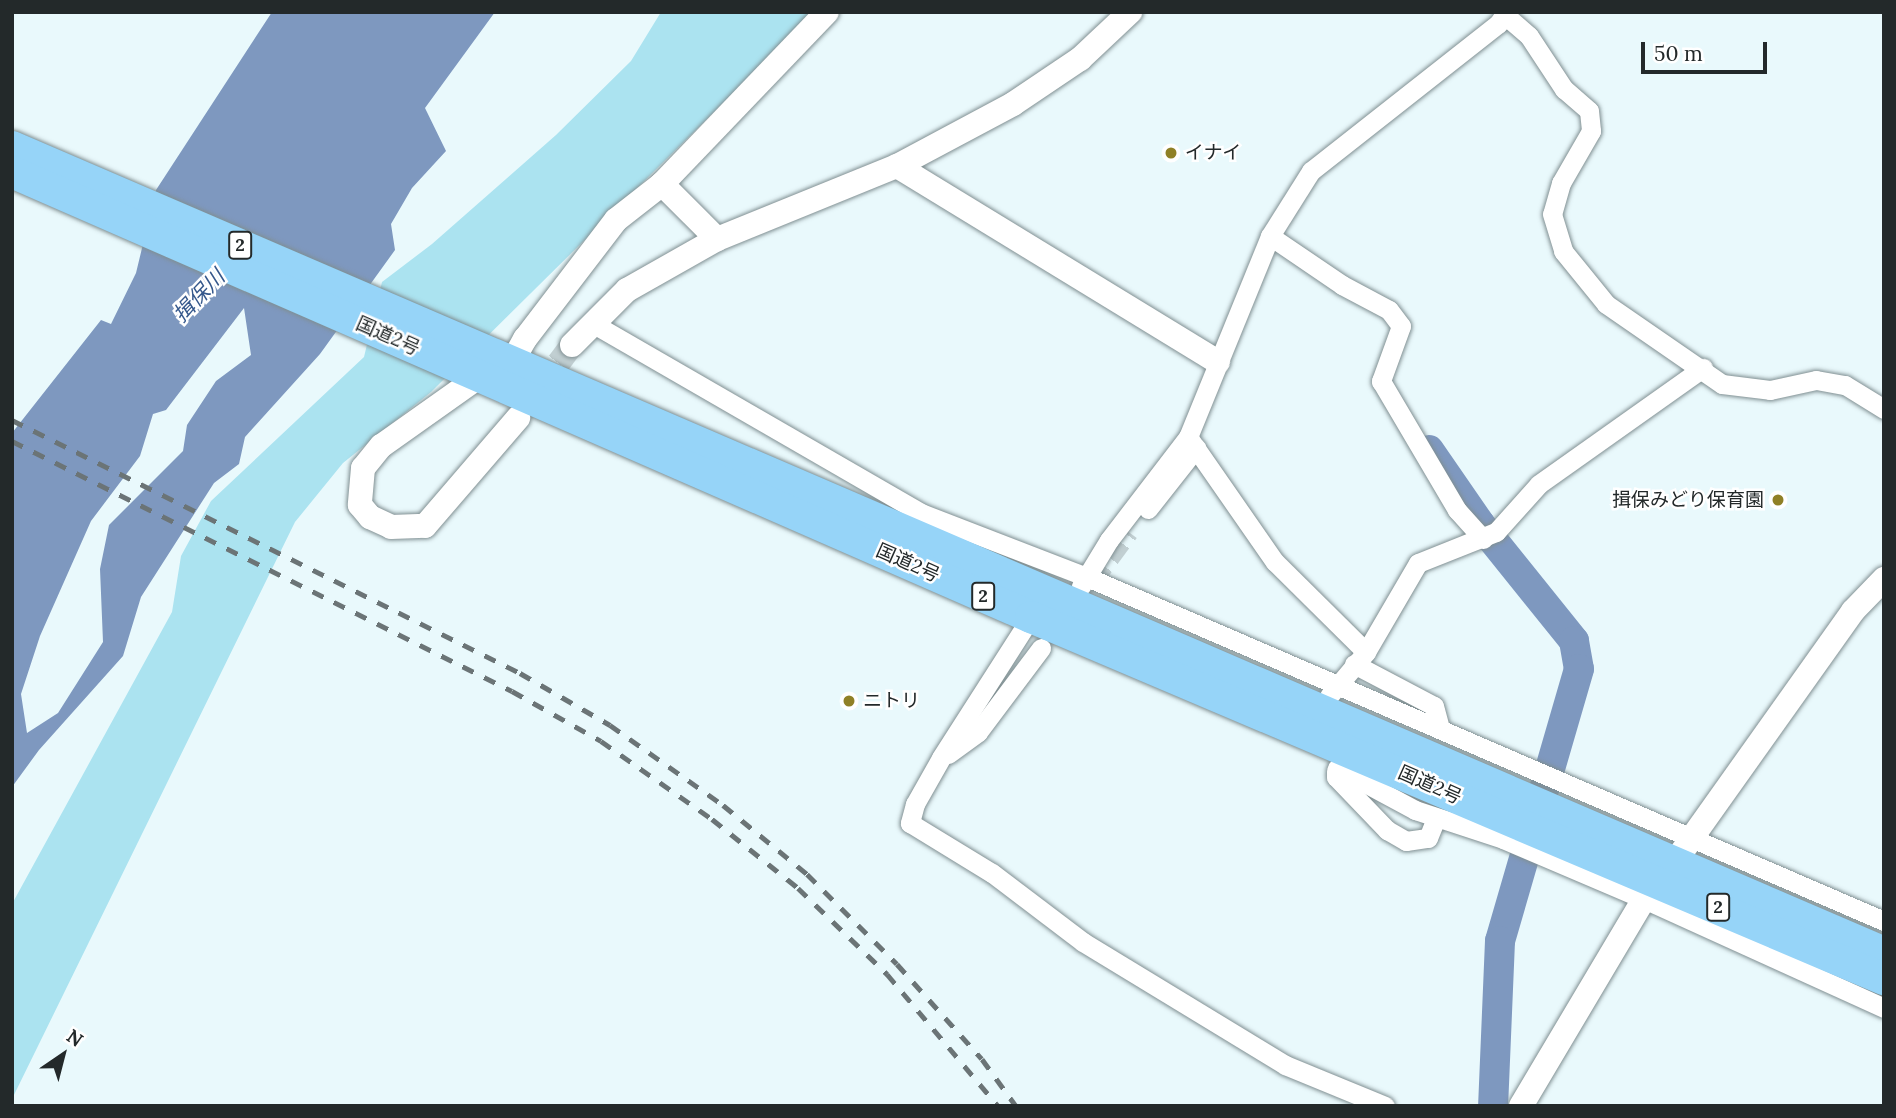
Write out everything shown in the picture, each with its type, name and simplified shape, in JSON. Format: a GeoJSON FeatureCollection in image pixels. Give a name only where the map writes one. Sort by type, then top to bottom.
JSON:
{"type":"FeatureCollection","features":[{"type":"Feature","properties":{"kind":"highway","name":"国道2号"},"geometry":{"type":"LineString","coordinates":[[12,147],[467,361],[1337,756],[1519,808]]}},
{"type":"Feature","properties":{"kind":"highway","name":"国道2号"},"geometry":{"type":"LineString","coordinates":[[12,172],[467,361],[511,364],[1069,604],[1328,697],[1519,808],[1550,835],[1667,870],[1884,953]]}},
{"type":"Feature","properties":{"kind":"highway","name":"国道2号"},"geometry":{"type":"LineString","coordinates":[[1667,870],[1884,979]]}},
{"type":"Feature","properties":{"kind":"street"},"geometry":{"type":"LineString","coordinates":[[511,364],[525,339],[616,220],[662,184],[827,12]]}},
{"type":"Feature","properties":{"kind":"street"},"geometry":{"type":"LineString","coordinates":[[572,345],[627,290],[717,239],[897,166],[1013,104],[1080,60],[1130,12]]}},
{"type":"Feature","properties":{"kind":"street"},"geometry":{"type":"LineString","coordinates":[[1129,532],[1192,443],[1218,362],[1270,236],[1311,171],[1506,14],[1529,36],[1564,89],[1589,111],[1591,131],[1561,183],[1552,214],[1563,251],[1606,304],[1703,368],[1722,384],[1758,388],[1816,380],[1845,385],[1884,409]]}},
{"type":"Feature","properties":{"kind":"street"},"geometry":{"type":"LineString","coordinates":[[897,166],[1218,362]]}},
{"type":"Feature","properties":{"kind":"street"},"geometry":{"type":"LineString","coordinates":[[662,184],[717,239]]}},
{"type":"Feature","properties":{"kind":"street"},"geometry":{"type":"LineString","coordinates":[[1270,236],[1342,285],[1389,310],[1401,326],[1381,381],[1452,501],[1482,539]]}},
{"type":"Feature","properties":{"kind":"street"},"geometry":{"type":"LineString","coordinates":[[592,323],[921,513],[1087,577],[1328,697],[1360,658],[1418,563],[1496,532],[1539,484],[1703,368]]}},
{"type":"Feature","properties":{"kind":"street"},"geometry":{"type":"LineString","coordinates":[[467,361],[381,446],[363,468],[360,505],[370,517],[391,527],[425,526],[517,418]]}},
{"type":"Feature","properties":{"kind":"street"},"geometry":{"type":"LineString","coordinates":[[1069,604],[1192,443]]}},
{"type":"Feature","properties":{"kind":"street"},"geometry":{"type":"LineString","coordinates":[[1192,443],[1275,562],[1360,658],[1434,706],[1439,725]]}},
{"type":"Feature","properties":{"kind":"street"},"geometry":{"type":"LineString","coordinates":[[1521,1106],[1667,870],[1853,611],[1884,579]]}},
{"type":"Feature","properties":{"kind":"street"},"geometry":{"type":"LineString","coordinates":[[1031,617],[941,758],[915,804],[911,823],[992,873],[1083,942],[1284,1065],[1385,1106]]}},
{"type":"Feature","properties":{"kind":"street"},"geometry":{"type":"LineString","coordinates":[[941,758],[978,732],[1041,649]]}},
{"type":"Feature","properties":{"kind":"street"},"geometry":{"type":"LineString","coordinates":[[1337,756],[1336,776],[1378,821],[1406,841],[1428,838],[1435,821]]}},
{"type":"Feature","properties":{"kind":"street"},"geometry":{"type":"LineString","coordinates":[[1884,921],[1667,870],[1550,835],[1519,808],[1556,782],[1667,870],[1884,1008]]}},
{"type":"Feature","properties":{"kind":"shaded area"},"geometry":{"type":"Polygon","coordinates":[[[661,12],[815,12],[431,392],[343,463],[295,522],[12,1099],[12,904],[172,612],[181,556],[211,501],[364,357],[382,282],[432,244],[556,135],[631,61],[661,12]]]}},
{"type":"Feature","properties":{"kind":"water","name":"揖保川"},"geometry":{"type":"Polygon","coordinates":[[[272,12],[495,12],[425,108],[446,151],[412,188],[391,224],[395,250],[320,354],[245,437],[239,464],[214,483],[141,597],[123,656],[39,750],[12,787],[12,433],[101,320],[111,324],[136,273],[156,190],[272,12]],[[244,308],[166,410],[153,414],[140,456],[91,521],[40,636],[21,694],[27,733],[58,713],[103,642],[100,569],[109,525],[183,451],[187,425],[216,381],[251,355],[244,308]]]}},
{"type":"Feature","properties":{"kind":"waterway"},"geometry":{"type":"LineString","coordinates":[[1429,450],[1480,524],[1574,641],[1579,669],[1500,941],[1493,1106]]}},
{"type":"Feature","properties":{"kind":"tunnel"},"geometry":{"type":"LineString","coordinates":[[537,392],[572,345]]}},
{"type":"Feature","properties":{"kind":"tunnel"},"geometry":{"type":"LineString","coordinates":[[1093,581],[1129,532]]}},
{"type":"Feature","properties":{"kind":"railway"},"geometry":{"type":"LineString","coordinates":[[12,420],[520,673],[610,725],[723,805],[807,874],[897,964],[982,1059],[1016,1106]]}},
{"type":"Feature","properties":{"kind":"railway"},"geometry":{"type":"LineString","coordinates":[[12,441],[512,691],[601,741],[712,819],[798,888],[887,974],[998,1106]]}},
{"type":"Feature","properties":{"kind":"place","name":"イナイ"},"geometry":{"type":"Point","coordinates":[1171,153]}},
{"type":"Feature","properties":{"kind":"place","name":"揖保みどり保育園"},"geometry":{"type":"Point","coordinates":[1778,500]}},
{"type":"Feature","properties":{"kind":"place","name":"ニトリ"},"geometry":{"type":"Point","coordinates":[849,701]}}]}
